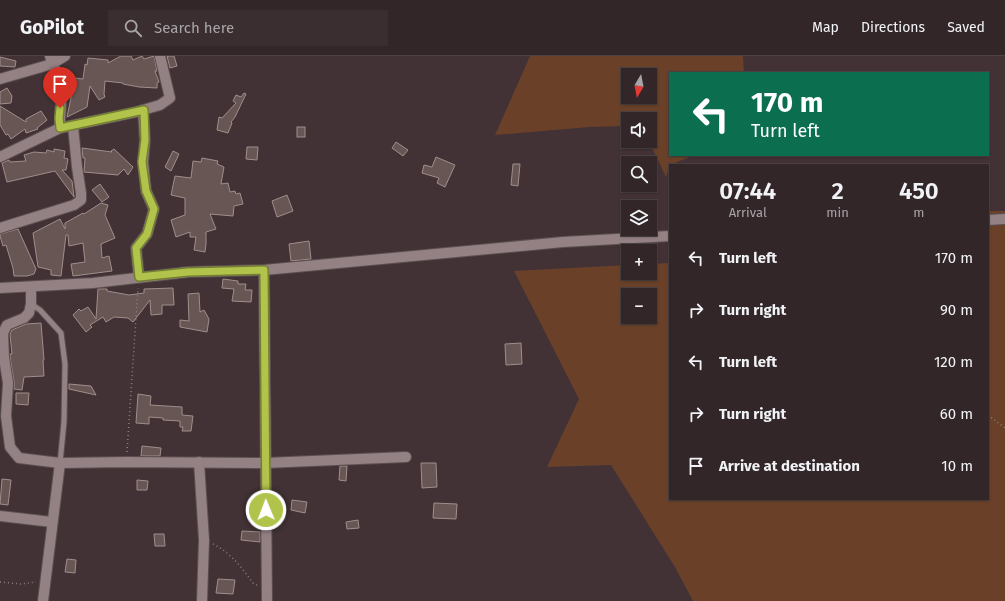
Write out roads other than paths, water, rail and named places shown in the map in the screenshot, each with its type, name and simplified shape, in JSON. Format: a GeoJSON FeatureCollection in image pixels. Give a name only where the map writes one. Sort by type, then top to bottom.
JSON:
{"type":"FeatureCollection","features":[{"type":"Feature","properties":{"kind":"street"},"geometry":{"type":"LineString","coordinates":[[0,79],[65,56]]}},
{"type":"Feature","properties":{"kind":"street"},"geometry":{"type":"LineString","coordinates":[[0,157],[60,128],[144,110],[160,105],[170,98],[160,56]]}},
{"type":"Feature","properties":{"kind":"street"},"geometry":{"type":"LineString","coordinates":[[51,60],[59,80],[61,98],[59,118],[60,128]]}},
{"type":"Feature","properties":{"kind":"street"},"geometry":{"type":"LineString","coordinates":[[139,277],[136,248],[147,234],[154,209],[146,191],[142,162],[145,140],[144,110]]}},
{"type":"Feature","properties":{"kind":"street"},"geometry":{"type":"LineString","coordinates":[[0,228],[74,205],[81,200],[73,126]]}},
{"type":"Feature","properties":{"kind":"street"},"geometry":{"type":"LineString","coordinates":[[989,220],[1005,219]]}},
{"type":"Feature","properties":{"kind":"street"},"geometry":{"type":"LineString","coordinates":[[0,288],[93,283],[188,272],[264,270],[563,242],[669,236]]}},
{"type":"Feature","properties":{"kind":"street"},"geometry":{"type":"LineString","coordinates":[[264,270],[267,601]]}},
{"type":"Feature","properties":{"kind":"street"},"geometry":{"type":"LineString","coordinates":[[31,287],[31,304],[29,312],[24,318],[7,326],[3,333],[4,358],[8,383],[6,416],[10,447],[19,458],[60,463],[265,463],[406,456]]}},
{"type":"Feature","properties":{"kind":"street"},"geometry":{"type":"LineString","coordinates":[[199,462],[204,540],[202,601]]}},
{"type":"Feature","properties":{"kind":"street"},"geometry":{"type":"LineString","coordinates":[[43,601],[60,463]]}},
{"type":"Feature","properties":{"kind":"street"},"geometry":{"type":"LineString","coordinates":[[0,516],[52,522]]}},
{"type":"Feature","properties":{"kind":"lane"},"geometry":{"type":"LineString","coordinates":[[31,304],[40,310],[61,333],[65,364],[64,422],[60,463]]}}]}
